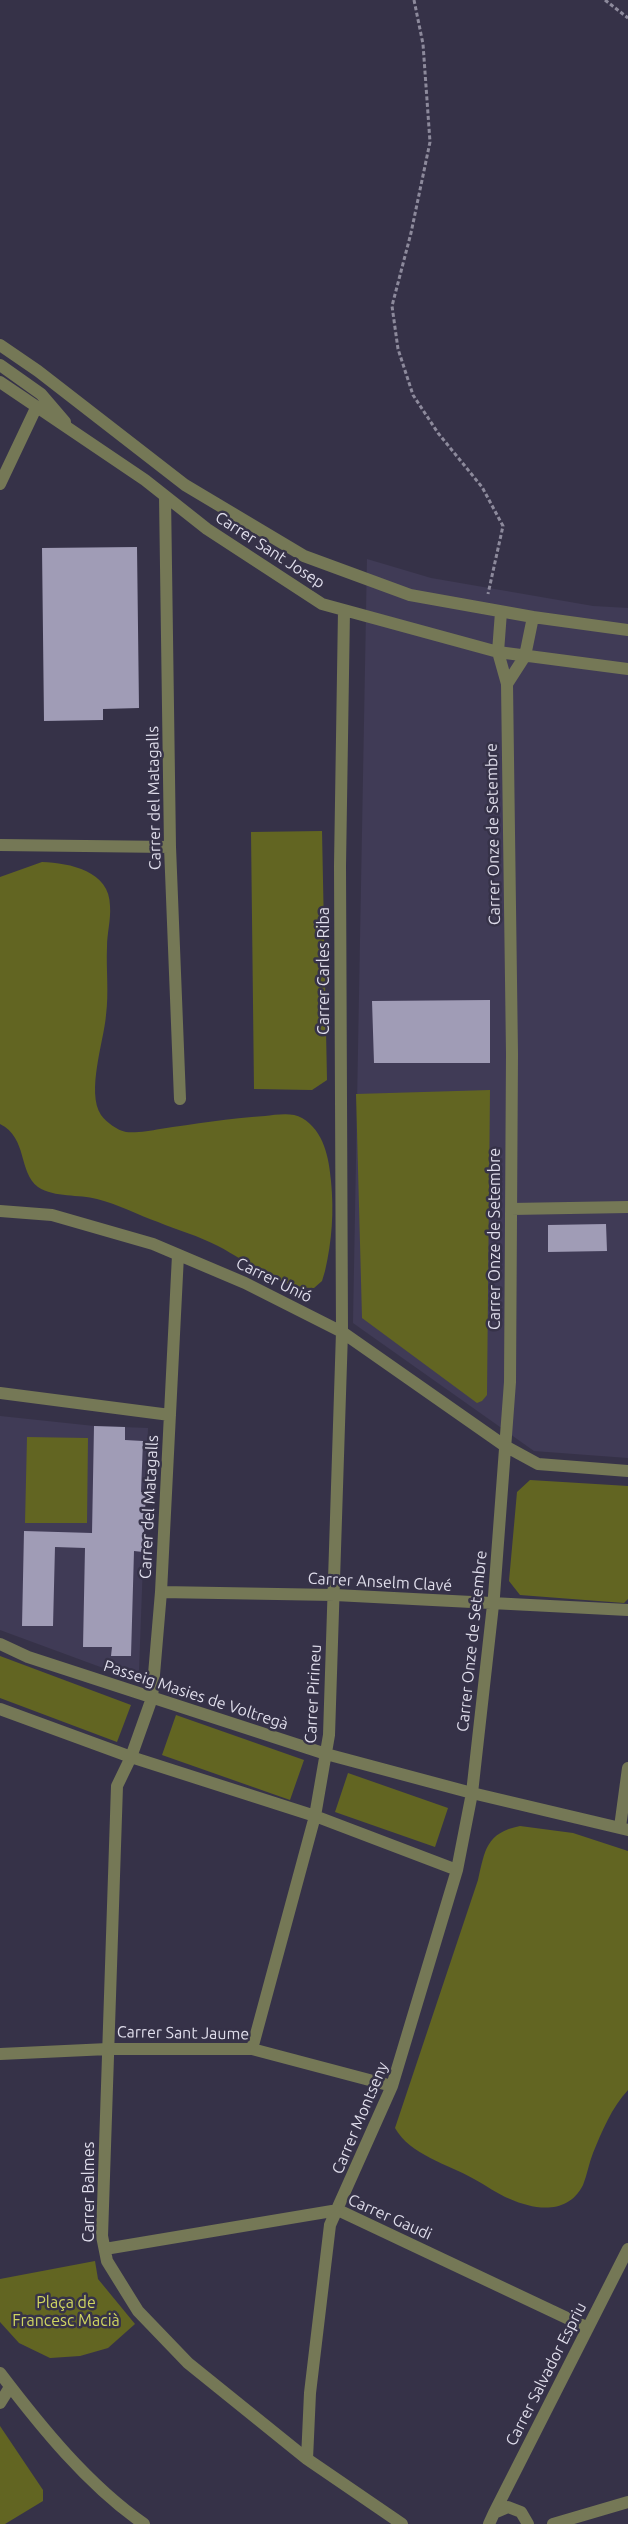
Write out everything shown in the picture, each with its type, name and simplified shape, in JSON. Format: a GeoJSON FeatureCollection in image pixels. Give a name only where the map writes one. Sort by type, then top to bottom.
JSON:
{"type":"FeatureCollection","features":[{"type":"Feature","properties":{"kind":"street"},"geometry":{"type":"LineString","coordinates":[[0,345],[38,371],[185,485],[304,556],[410,595],[501,612],[628,630]]}},
{"type":"Feature","properties":{"kind":"street","name":"Carrer Sant Josep"},"geometry":{"type":"LineString","coordinates":[[0,365],[41,394],[75,434]]}},
{"type":"Feature","properties":{"kind":"street","name":"Carrer Sant Josep"},"geometry":{"type":"LineString","coordinates":[[0,382],[165,496],[207,529],[322,604],[498,652],[628,669]]}},
{"type":"Feature","properties":{"kind":"street"},"geometry":{"type":"LineString","coordinates":[[0,484],[36,408]]}},
{"type":"Feature","properties":{"kind":"street","name":"Carrer del Matagalls"},"geometry":{"type":"LineString","coordinates":[[165,496],[170,847],[180,1099]]}},
{"type":"Feature","properties":{"kind":"street","name":"Carrer Carles Riba"},"geometry":{"type":"LineString","coordinates":[[342,1332],[340,866],[344,610]]}},
{"type":"Feature","properties":{"kind":"street","name":"Carrer Onze de Setembre"},"geometry":{"type":"LineString","coordinates":[[472,1793],[493,1604],[510,1382],[512,1054],[507,684],[498,652],[501,612]]}},
{"type":"Feature","properties":{"kind":"street"},"geometry":{"type":"LineString","coordinates":[[507,684],[525,656],[533,617]]}},
{"type":"Feature","properties":{"kind":"street"},"geometry":{"type":"LineString","coordinates":[[0,844],[170,847]]}},
{"type":"Feature","properties":{"kind":"street"},"geometry":{"type":"LineString","coordinates":[[511,1209],[628,1207]]}},
{"type":"Feature","properties":{"kind":"street","name":"Carrer Unió"},"geometry":{"type":"LineString","coordinates":[[0,1211],[52,1215],[153,1244],[245,1283],[342,1332],[505,1446],[538,1464],[628,1471]]}},
{"type":"Feature","properties":{"kind":"street","name":"Carrer del Matagalls"},"geometry":{"type":"LineString","coordinates":[[132,1757],[152,1698],[161,1592],[178,1255]]}},
{"type":"Feature","properties":{"kind":"street","name":"Carrer Pirineu"},"geometry":{"type":"LineString","coordinates":[[252,2049],[314,1816],[329,1735],[342,1332]]}},
{"type":"Feature","properties":{"kind":"street"},"geometry":{"type":"LineString","coordinates":[[0,1393],[170,1415]]}},
{"type":"Feature","properties":{"kind":"street","name":"Carrer Anselm Clavé"},"geometry":{"type":"LineString","coordinates":[[161,1592],[334,1595],[628,1610]]}},
{"type":"Feature","properties":{"kind":"street","name":"Passeig Masies de Voltregà"},"geometry":{"type":"LineString","coordinates":[[0,1644],[28,1657],[326,1754],[472,1793],[624,1829]]}},
{"type":"Feature","properties":{"kind":"street"},"geometry":{"type":"LineString","coordinates":[[0,1709],[132,1757],[314,1816],[457,1870]]}},
{"type":"Feature","properties":{"kind":"street","name":"Carrer Balmes"},"geometry":{"type":"LineString","coordinates":[[132,1757],[117,1786],[102,2236],[107,2261],[138,2311],[188,2363],[307,2459],[402,2524]]}},
{"type":"Feature","properties":{"kind":"street"},"geometry":{"type":"LineString","coordinates":[[624,1829],[628,1768]]}},
{"type":"Feature","properties":{"kind":"street","name":"Carrer Montseny"},"geometry":{"type":"LineString","coordinates":[[307,2459],[310,2393],[330,2225],[392,2086],[457,1870],[472,1793]]}},
{"type":"Feature","properties":{"kind":"street","name":"Carrer Sant Jaume"},"geometry":{"type":"LineString","coordinates":[[0,2054],[108,2049],[252,2049],[392,2086]]}},
{"type":"Feature","properties":{"kind":"street","name":"Carrer Gaudi"},"geometry":{"type":"LineString","coordinates":[[105,2249],[338,2210],[588,2328]]}},
{"type":"Feature","properties":{"kind":"street","name":"Carrer Salvador Espriu"},"geometry":{"type":"LineString","coordinates":[[492,2519],[588,2328],[623,2269],[628,2249]]}},
{"type":"Feature","properties":{"kind":"street"},"geometry":{"type":"LineString","coordinates":[[0,2373],[62,2450],[126,2512],[144,2524]]}},
{"type":"Feature","properties":{"kind":"street"},"geometry":{"type":"LineString","coordinates":[[0,2402],[10,2387]]}},
{"type":"Feature","properties":{"kind":"street"},"geometry":{"type":"LineString","coordinates":[[553,2524],[628,2502]]}},
{"type":"Feature","properties":{"kind":"street"},"geometry":{"type":"LineString","coordinates":[[492,2519],[508,2507],[515,2508],[521,2512],[528,2524]]}},
{"type":"Feature","properties":{"kind":"path"},"geometry":{"type":"LineString","coordinates":[[414,0],[423,44],[430,142],[411,233],[392,306],[398,349],[413,395],[438,432],[482,487],[503,526],[485,609]]}},
{"type":"Feature","properties":{"kind":"path"},"geometry":{"type":"LineString","coordinates":[[605,0],[628,18]]}},
{"type":"Feature","properties":{"kind":"shaded area"},"geometry":{"type":"Polygon","coordinates":[[[367,559],[431,578],[593,606],[628,608],[628,1458],[534,1451],[353,1323],[367,559]]]}},
{"type":"Feature","properties":{"kind":"shaded area"},"geometry":{"type":"Polygon","coordinates":[[[0,1416],[94,1426],[148,1428],[139,1670],[133,1679],[0,1630],[0,1416]]]}},
{"type":"Feature","properties":{"kind":"green space"},"geometry":{"type":"Polygon","coordinates":[[[322,831],[327,1080],[312,1090],[254,1089],[251,832],[322,831]]]}},
{"type":"Feature","properties":{"kind":"green space"},"geometry":{"type":"Polygon","coordinates":[[[42,862],[64,864],[86,871],[103,884],[108,894],[110,911],[107,942],[107,1006],[95,1080],[97,1105],[106,1121],[116,1128],[130,1132],[289,1114],[302,1118],[316,1130],[327,1154],[330,1172],[332,1215],[331,1237],[325,1271],[322,1281],[314,1288],[288,1284],[264,1273],[211,1242],[105,1201],[52,1193],[38,1187],[32,1181],[15,1138],[9,1130],[0,1124],[0,877],[42,862]]]}},
{"type":"Feature","properties":{"kind":"green space"},"geometry":{"type":"Polygon","coordinates":[[[490,1090],[487,1395],[482,1401],[477,1403],[362,1318],[356,1094],[490,1090]]]}},
{"type":"Feature","properties":{"kind":"green space"},"geometry":{"type":"Polygon","coordinates":[[[27,1437],[88,1438],[87,1523],[25,1523],[27,1437]]]}},
{"type":"Feature","properties":{"kind":"green space"},"geometry":{"type":"Polygon","coordinates":[[[530,1480],[628,1486],[628,1599],[624,1603],[520,1595],[509,1581],[517,1492],[530,1480]]]}},
{"type":"Feature","properties":{"kind":"green space"},"geometry":{"type":"Polygon","coordinates":[[[0,1656],[131,1705],[117,1742],[0,1698],[0,1656]]]}},
{"type":"Feature","properties":{"kind":"green space"},"geometry":{"type":"Polygon","coordinates":[[[176,1715],[304,1760],[290,1800],[162,1755],[176,1715]]]}},
{"type":"Feature","properties":{"kind":"green space"},"geometry":{"type":"Polygon","coordinates":[[[348,1773],[448,1808],[435,1847],[335,1812],[348,1773]]]}},
{"type":"Feature","properties":{"kind":"green space"},"geometry":{"type":"Polygon","coordinates":[[[520,1826],[573,1833],[628,1851],[628,2090],[617,2104],[604,2128],[583,2185],[577,2195],[560,2206],[550,2207],[530,2206],[501,2195],[420,2152],[410,2145],[395,2128],[478,1880],[485,1852],[489,1844],[500,1833],[520,1826]]]}},
{"type":"Feature","properties":{"kind":"green space","name":"Plaça de Francesc Macià"},"geometry":{"type":"Polygon","coordinates":[[[95,2261],[98,2279],[135,2324],[108,2348],[80,2356],[50,2358],[19,2343],[0,2322],[0,2279],[95,2261]]]}},
{"type":"Feature","properties":{"kind":"green space"},"geometry":{"type":"Polygon","coordinates":[[[0,2426],[43,2490],[43,2501],[5,2524],[0,2524],[0,2426]]]}},
{"type":"Feature","properties":{"kind":"building"},"geometry":{"type":"Polygon","coordinates":[[[137,547],[139,708],[103,709],[103,720],[44,721],[42,548],[137,547]]]}},
{"type":"Feature","properties":{"kind":"building"},"geometry":{"type":"Polygon","coordinates":[[[490,1000],[490,1063],[374,1063],[372,1001],[490,1000]]]}},
{"type":"Feature","properties":{"kind":"building"},"geometry":{"type":"Polygon","coordinates":[[[606,1224],[607,1251],[548,1252],[548,1225],[606,1224]]]}},
{"type":"Feature","properties":{"kind":"building"},"geometry":{"type":"Polygon","coordinates":[[[94,1426],[125,1427],[125,1440],[143,1441],[141,1492],[146,1492],[143,1552],[134,1551],[131,1656],[111,1656],[112,1647],[83,1647],[85,1548],[55,1547],[53,1626],[22,1626],[24,1531],[92,1533],[94,1426]]]}}]}
